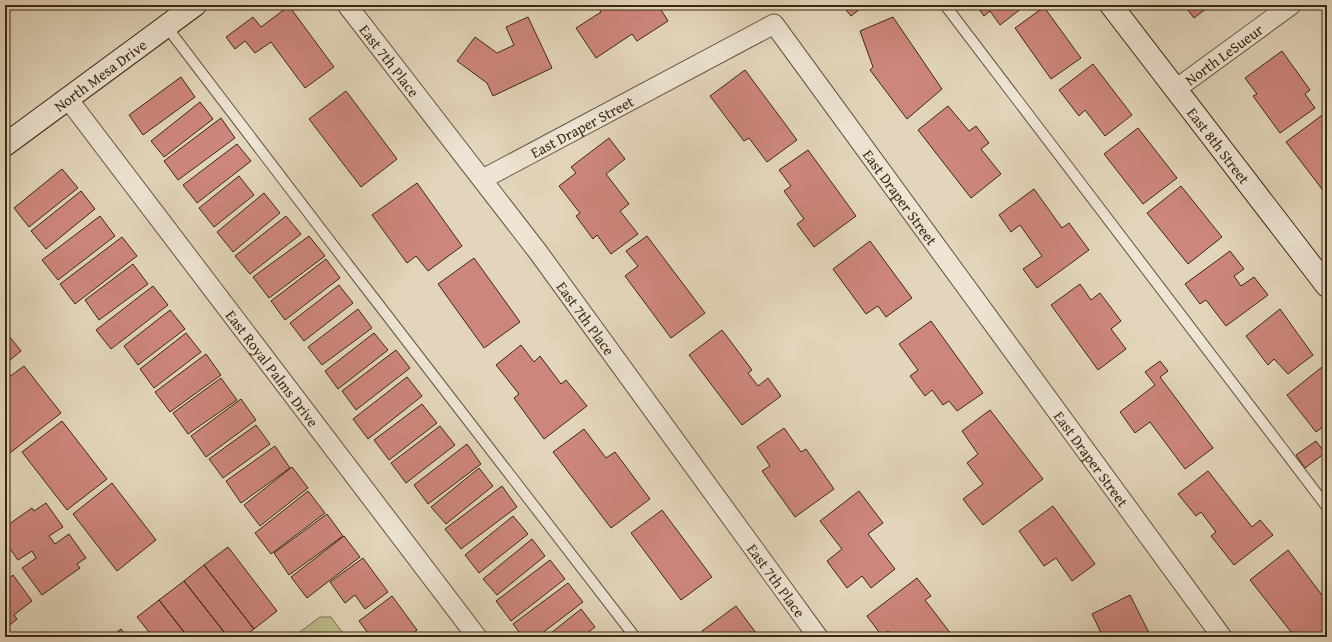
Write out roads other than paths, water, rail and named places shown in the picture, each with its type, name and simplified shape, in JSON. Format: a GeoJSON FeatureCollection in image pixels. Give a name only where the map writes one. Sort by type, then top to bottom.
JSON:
{"type":"FeatureCollection","features":[{"type":"Feature","properties":{"kind":"street","name":"North Mesa Drive"},"geometry":{"type":"LineString","coordinates":[[5,145],[195,5]]}},
{"type":"Feature","properties":{"kind":"street","name":"East 7th Place"},"geometry":{"type":"LineString","coordinates":[[347,5],[538,252],[818,637]]}},
{"type":"Feature","properties":{"kind":"street","name":"East 8th Street"},"geometry":{"type":"LineString","coordinates":[[1112,5],[1327,286]]}},
{"type":"Feature","properties":{"kind":"street","name":"North LeSueur"},"geometry":{"type":"LineString","coordinates":[[1176,89],[1291,5]]}},
{"type":"Feature","properties":{"kind":"street","name":"East Draper Street"},"geometry":{"type":"LineString","coordinates":[[483,179],[774,24],[1222,637]]}},
{"type":"Feature","properties":{"kind":"street","name":"East Royal Palms Drive"},"geometry":{"type":"LineString","coordinates":[[68,99],[478,637]]}},
{"type":"Feature","properties":{"kind":"lane"},"geometry":{"type":"LineString","coordinates":[[945,5],[1327,507]]}},
{"type":"Feature","properties":{"kind":"lane"},"geometry":{"type":"LineString","coordinates":[[166,26],[348,266],[635,637]]}}]}
